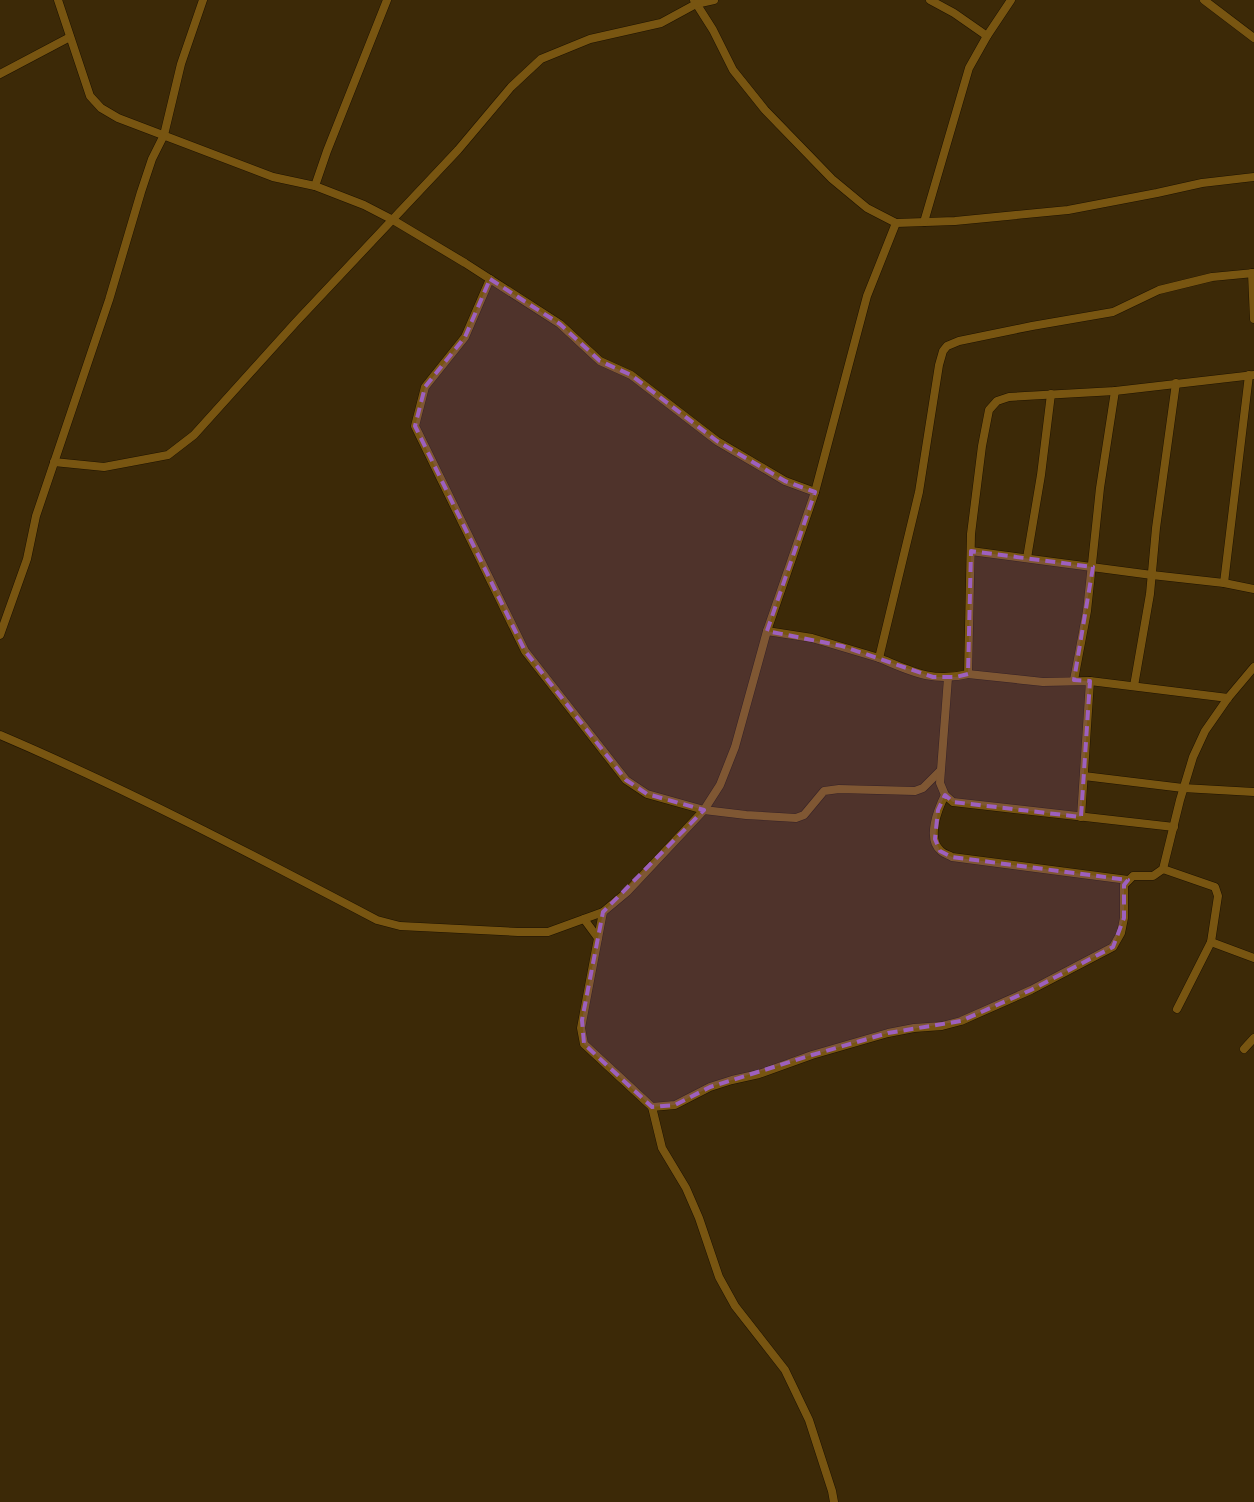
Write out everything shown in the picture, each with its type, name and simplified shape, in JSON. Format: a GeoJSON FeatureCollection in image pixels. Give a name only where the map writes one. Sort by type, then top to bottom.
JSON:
{"type":"FeatureCollection","features":[{"type":"Feature","properties":{"kind":"street"},"geometry":{"type":"LineString","coordinates":[[58,0],[90,96],[101,108],[118,118],[273,177],[315,186],[364,205],[394,220],[490,278],[560,324],[600,361],[631,375],[717,442],[785,481],[815,492]]}},
{"type":"Feature","properties":{"kind":"street"},"geometry":{"type":"LineString","coordinates":[[0,635],[27,559],[36,516],[109,300],[141,192],[152,159],[164,135],[181,64],[203,0]]}},
{"type":"Feature","properties":{"kind":"street"},"geometry":{"type":"LineString","coordinates":[[315,186],[327,150],[388,0]]}},
{"type":"Feature","properties":{"kind":"street"},"geometry":{"type":"LineString","coordinates":[[54,462],[104,467],[168,455],[194,436],[296,322],[458,150],[511,88],[541,59],[590,39],[661,23],[695,2],[714,0]]}},
{"type":"Feature","properties":{"kind":"street"},"geometry":{"type":"LineString","coordinates":[[930,0],[954,13],[987,36]]}},
{"type":"Feature","properties":{"kind":"street"},"geometry":{"type":"LineString","coordinates":[[924,222],[969,68],[987,36],[1011,0]]}},
{"type":"Feature","properties":{"kind":"street"},"geometry":{"type":"LineString","coordinates":[[1204,0],[1254,38]]}},
{"type":"Feature","properties":{"kind":"street"},"geometry":{"type":"LineString","coordinates":[[695,2],[713,30],[733,70],[765,110],[832,179],[867,208],[896,223],[955,221],[1068,210],[1202,183],[1254,177]]}},
{"type":"Feature","properties":{"kind":"street"},"geometry":{"type":"LineString","coordinates":[[0,74],[70,37]]}},
{"type":"Feature","properties":{"kind":"street"},"geometry":{"type":"LineString","coordinates":[[0,735],[60,760],[223,839],[376,920],[400,926],[548,932],[603,912],[627,892],[704,810],[720,785],[734,747],[767,631],[815,492],[867,296],[896,223]]}},
{"type":"Feature","properties":{"kind":"street"},"geometry":{"type":"LineString","coordinates":[[879,658],[919,492],[939,365],[943,351],[947,346],[959,341],[1032,326],[1113,312],[1159,290],[1212,277],[1253,273],[1254,319]]}},
{"type":"Feature","properties":{"kind":"street"},"geometry":{"type":"LineString","coordinates":[[490,278],[465,337],[425,388],[415,426],[525,651],[626,780],[647,794],[704,810],[796,818],[804,814],[824,791],[840,789],[915,791],[923,788],[940,771]]}},
{"type":"Feature","properties":{"kind":"street"},"geometry":{"type":"LineString","coordinates":[[968,674],[971,534],[982,446],[989,410],[997,401],[1009,397],[1115,390],[1251,375],[1224,583]]}},
{"type":"Feature","properties":{"kind":"street"},"geometry":{"type":"LineString","coordinates":[[1134,686],[1150,594],[1176,383]]}},
{"type":"Feature","properties":{"kind":"street"},"geometry":{"type":"LineString","coordinates":[[1074,680],[1087,611],[1100,488],[1115,390]]}},
{"type":"Feature","properties":{"kind":"street"},"geometry":{"type":"LineString","coordinates":[[1027,558],[1041,474],[1051,394]]}},
{"type":"Feature","properties":{"kind":"street"},"geometry":{"type":"LineString","coordinates":[[971,551],[1224,583],[1254,589]]}},
{"type":"Feature","properties":{"kind":"street"},"geometry":{"type":"LineString","coordinates":[[767,631],[812,638],[879,658],[932,677],[948,678],[968,674],[1044,682],[1090,680],[1228,698]]}},
{"type":"Feature","properties":{"kind":"street"},"geometry":{"type":"LineString","coordinates":[[652,1107],[675,1105],[718,1085],[888,1033],[914,1028],[942,1026],[961,1021],[1031,990],[1113,947],[1121,933],[1124,918],[1124,885],[1133,876],[1153,876],[1163,869],[1183,788],[1193,757],[1206,731],[1228,698],[1254,667]]}},
{"type":"Feature","properties":{"kind":"street"},"geometry":{"type":"LineString","coordinates":[[948,678],[940,783],[945,795],[953,802],[1174,827]]}},
{"type":"Feature","properties":{"kind":"street"},"geometry":{"type":"LineString","coordinates":[[1081,817],[1090,680]]}},
{"type":"Feature","properties":{"kind":"street"},"geometry":{"type":"LineString","coordinates":[[1084,776],[1183,788],[1254,792]]}},
{"type":"Feature","properties":{"kind":"street"},"geometry":{"type":"LineString","coordinates":[[945,795],[938,810],[935,839],[940,851],[952,857],[1128,880]]}},
{"type":"Feature","properties":{"kind":"street"},"geometry":{"type":"LineString","coordinates":[[1163,869],[1215,887],[1218,896],[1211,942],[1177,1009]]}},
{"type":"Feature","properties":{"kind":"street"},"geometry":{"type":"LineString","coordinates":[[603,912],[582,1020],[581,1036],[584,1044],[652,1107],[662,1148],[686,1188],[696,1210],[719,1277],[726,1291],[735,1306],[785,1370],[809,1420],[834,1502]]}},
{"type":"Feature","properties":{"kind":"street"},"geometry":{"type":"LineString","coordinates":[[584,919],[598,938]]}},
{"type":"Feature","properties":{"kind":"street"},"geometry":{"type":"LineString","coordinates":[[1211,942],[1254,958]]}},
{"type":"Feature","properties":{"kind":"street"},"geometry":{"type":"LineString","coordinates":[[1244,1049],[1254,1038]]}},
{"type":"Feature","properties":{"kind":"highlighted area"},"geometry":{"type":"Polygon","coordinates":[[[490,279],[560,324],[600,361],[631,375],[717,441],[785,481],[815,492],[767,631],[842,646],[933,677],[956,677],[968,674],[971,551],[1093,567],[1074,680],[1090,681],[1081,817],[953,802],[945,795],[938,810],[935,839],[940,851],[952,857],[1128,880],[1124,885],[1124,918],[1113,947],[1031,990],[961,1021],[888,1033],[812,1055],[710,1087],[675,1105],[652,1107],[584,1044],[582,1020],[603,912],[704,810],[647,794],[626,780],[525,651],[415,426],[425,387],[465,337],[490,279]]]}}]}
